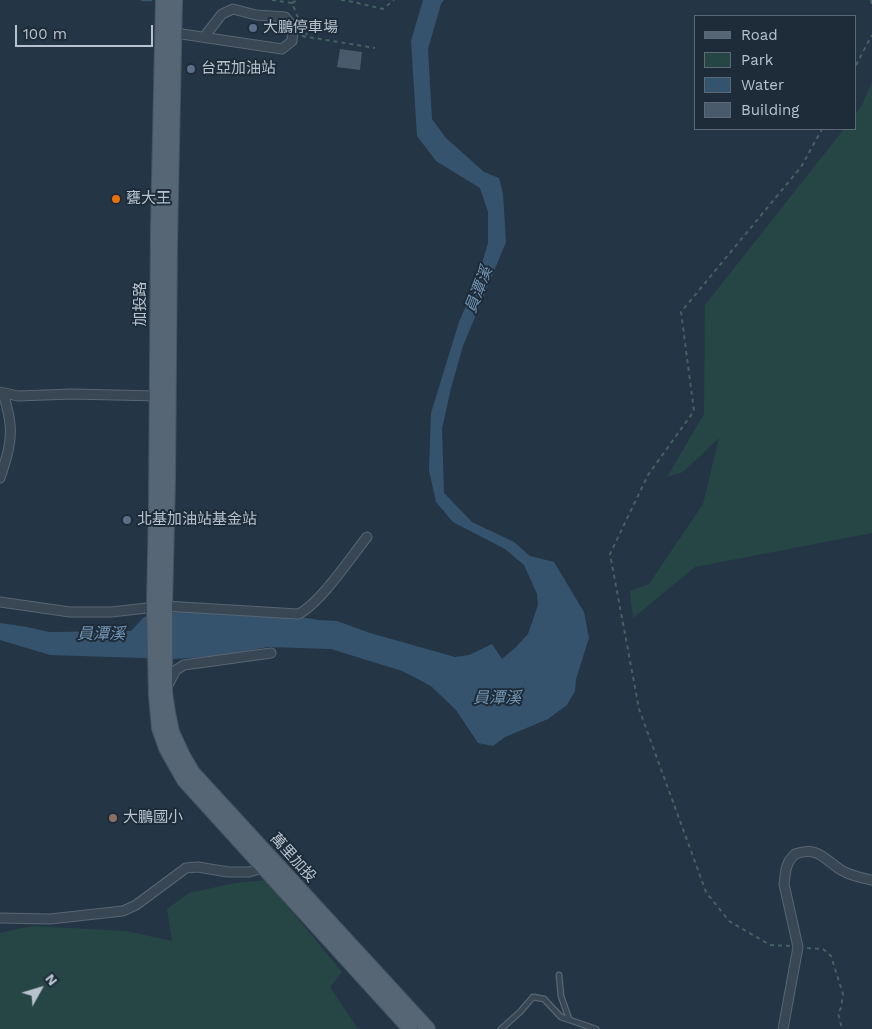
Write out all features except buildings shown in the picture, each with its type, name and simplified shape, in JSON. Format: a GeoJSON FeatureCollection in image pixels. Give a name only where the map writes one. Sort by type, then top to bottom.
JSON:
{"type":"FeatureCollection","features":[{"type":"Feature","properties":{"kind":"main road","name":"加投路"},"geometry":{"type":"LineString","coordinates":[[159,607],[158,218],[163,0]]}},
{"type":"Feature","properties":{"kind":"main road","name":"加投路"},"geometry":{"type":"LineString","coordinates":[[159,607],[168,479],[175,0]]}},
{"type":"Feature","properties":{"kind":"main road","name":"萬里加投"},"geometry":{"type":"LineString","coordinates":[[159,607],[160,693],[168,713],[172,732],[182,756],[192,773],[410,1029]]}},
{"type":"Feature","properties":{"kind":"main road","name":"萬里加投"},"geometry":{"type":"LineString","coordinates":[[270,866],[428,1029]]}},
{"type":"Feature","properties":{"kind":"street"},"geometry":{"type":"LineString","coordinates":[[176,33],[204,37],[282,48],[292,41],[293,27],[285,17],[256,15],[233,9],[222,14],[204,37]]}},
{"type":"Feature","properties":{"kind":"street"},"geometry":{"type":"LineString","coordinates":[[0,478],[8,456],[11,436],[10,423],[2,392],[18,396],[72,394],[157,396]]}},
{"type":"Feature","properties":{"kind":"street"},"geometry":{"type":"LineString","coordinates":[[0,602],[70,612],[111,612],[159,607],[298,614],[304,612],[327,588],[367,536]]}},
{"type":"Feature","properties":{"kind":"street"},"geometry":{"type":"LineString","coordinates":[[160,693],[176,670],[184,665],[271,653]]}},
{"type":"Feature","properties":{"kind":"street"},"geometry":{"type":"LineString","coordinates":[[783,1029],[798,947],[784,884],[789,861],[795,854],[809,851],[824,856],[842,870],[857,877],[872,880]]}},
{"type":"Feature","properties":{"kind":"street"},"geometry":{"type":"LineString","coordinates":[[0,918],[50,919],[123,910],[136,905],[186,868],[198,867],[228,872],[249,872],[270,866]]}},
{"type":"Feature","properties":{"kind":"street"},"geometry":{"type":"LineString","coordinates":[[0,911],[18,919]]}},
{"type":"Feature","properties":{"kind":"lane"},"geometry":{"type":"LineString","coordinates":[[559,975],[561,996],[569,1019]]}},
{"type":"Feature","properties":{"kind":"lane"},"geometry":{"type":"LineString","coordinates":[[501,1029],[533,997],[544,998],[560,1017],[596,1029]]}},
{"type":"Feature","properties":{"kind":"path"},"geometry":{"type":"LineString","coordinates":[[292,3],[298,0]]}},
{"type":"Feature","properties":{"kind":"path"},"geometry":{"type":"LineString","coordinates":[[341,0],[383,9],[394,0]]}},
{"type":"Feature","properties":{"kind":"path"},"geometry":{"type":"LineString","coordinates":[[871,0],[872,6]]}},
{"type":"Feature","properties":{"kind":"path"},"geometry":{"type":"LineString","coordinates":[[292,34],[375,48]]}},
{"type":"Feature","properties":{"kind":"path"},"geometry":{"type":"LineString","coordinates":[[857,64],[872,36]]}},
{"type":"Feature","properties":{"kind":"path"},"geometry":{"type":"LineString","coordinates":[[821,130],[801,167],[681,312],[694,410],[648,476],[610,554],[639,708],[706,892],[729,921],[770,945],[823,949],[831,956],[843,994],[838,1014],[842,1029]]}},
{"type":"Feature","properties":{"kind":"green space"},"geometry":{"type":"Polygon","coordinates":[[[872,82],[872,533],[695,567],[633,618],[630,591],[649,584],[703,504],[719,438],[683,472],[667,477],[704,414],[705,305],[843,130],[857,130],[857,112],[872,82]]]}},
{"type":"Feature","properties":{"kind":"green space"},"geometry":{"type":"Polygon","coordinates":[[[266,880],[342,972],[330,987],[356,1026],[360,1029],[0,1029],[0,933],[32,926],[126,931],[172,941],[167,909],[189,893],[235,883],[266,880]]]}},
{"type":"Feature","properties":{"kind":"water","name":"員潭溪"},"geometry":{"type":"Polygon","coordinates":[[[423,0],[444,0],[441,4],[428,49],[432,119],[446,138],[484,172],[499,178],[503,194],[506,242],[463,346],[451,388],[442,429],[444,493],[472,522],[514,542],[530,556],[554,562],[584,612],[589,638],[576,679],[575,691],[567,705],[548,719],[505,737],[493,746],[478,743],[456,710],[432,687],[402,671],[331,649],[268,647],[219,656],[174,659],[50,655],[0,640],[0,623],[49,632],[131,631],[144,617],[176,612],[268,611],[318,620],[337,621],[370,633],[455,657],[469,655],[492,644],[502,659],[528,634],[538,605],[537,594],[524,565],[505,549],[453,522],[436,502],[429,470],[431,413],[459,322],[476,283],[488,243],[488,212],[480,188],[436,161],[417,136],[411,41],[423,0]]]}},
{"type":"Feature","properties":{"kind":"waterway"},"geometry":{"type":"LineString","coordinates":[[142,0],[151,0]]}},
{"type":"Feature","properties":{"kind":"place","name":"大鵬停車場"},"geometry":{"type":"Point","coordinates":[253,28]}},
{"type":"Feature","properties":{"kind":"place","name":"台亞加油站"},"geometry":{"type":"Point","coordinates":[191,69]}},
{"type":"Feature","properties":{"kind":"place","name":"甕大王"},"geometry":{"type":"Point","coordinates":[116,199]}},
{"type":"Feature","properties":{"kind":"place","name":"北基加油站基金站"},"geometry":{"type":"Point","coordinates":[127,520]}},
{"type":"Feature","properties":{"kind":"place","name":"大鵬國小"},"geometry":{"type":"Point","coordinates":[113,818]}}]}
